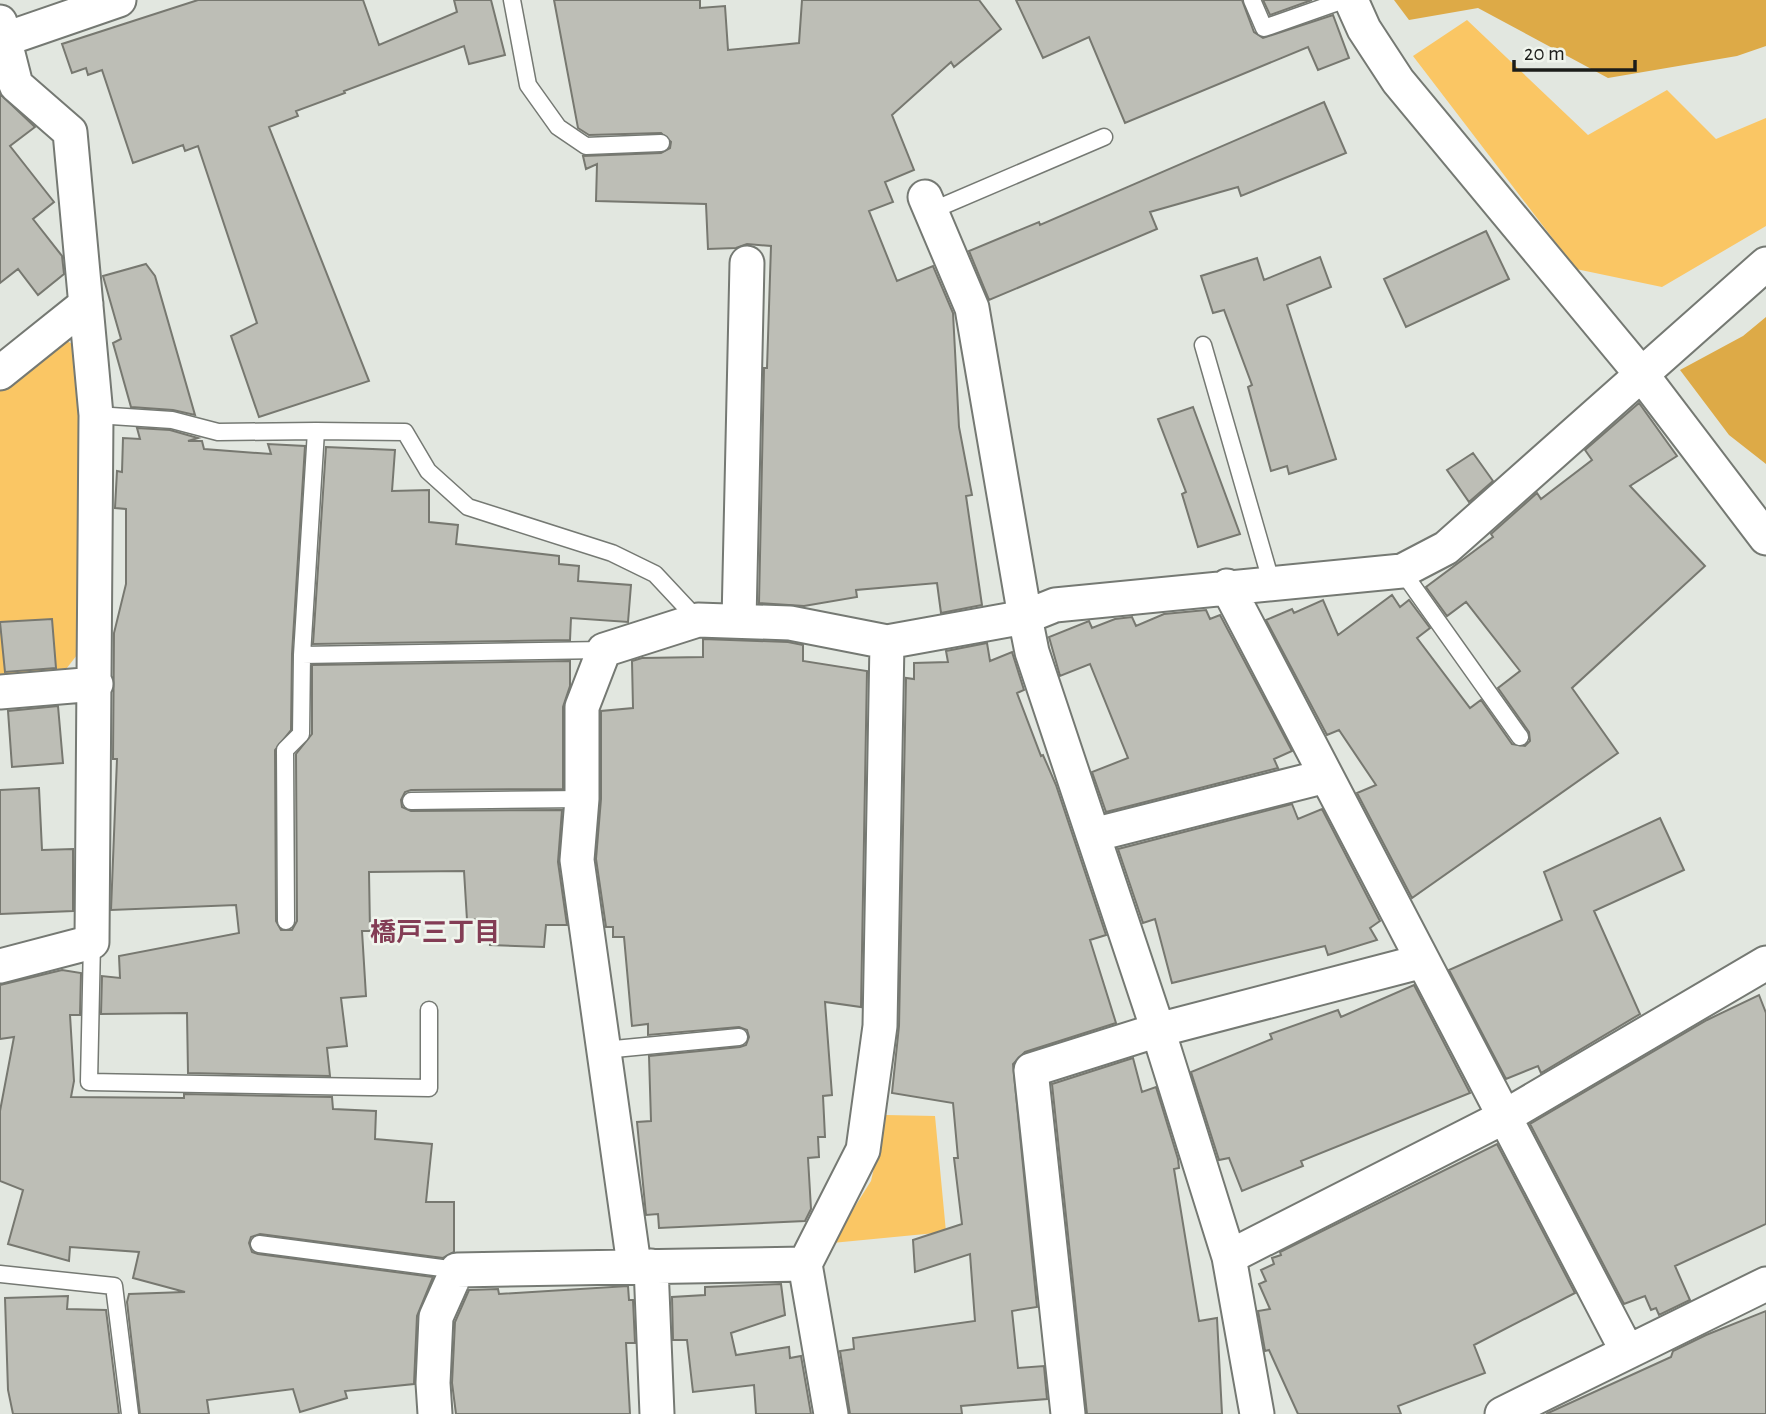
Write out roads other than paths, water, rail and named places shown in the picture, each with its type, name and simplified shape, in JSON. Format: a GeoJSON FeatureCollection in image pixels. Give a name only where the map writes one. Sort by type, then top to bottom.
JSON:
{"type":"FeatureCollection","features":[{"type":"Feature","properties":{"kind":"street"},"geometry":{"type":"LineString","coordinates":[[0,966],[92,942],[96,684],[96,415],[70,132],[16,85],[2,34],[119,0]]}},
{"type":"Feature","properties":{"kind":"street"},"geometry":{"type":"LineString","coordinates":[[1351,0],[1364,29],[1398,81],[1642,375],[1766,538]]}},
{"type":"Feature","properties":{"kind":"street"},"geometry":{"type":"LineString","coordinates":[[928,204],[972,308],[1032,652],[1158,1030],[1229,1257],[1257,1414]]}},
{"type":"Feature","properties":{"kind":"street"},"geometry":{"type":"LineString","coordinates":[[739,621],[747,263]]}},
{"type":"Feature","properties":{"kind":"street"},"geometry":{"type":"LineString","coordinates":[[657,1414],[643,1266],[604,1050],[577,859],[582,799],[582,707],[604,650],[698,620],[790,624],[887,642],[1025,617],[1055,605],[1271,581],[1402,571],[1446,548],[1766,264]]}},
{"type":"Feature","properties":{"kind":"street"},"geometry":{"type":"LineString","coordinates":[[0,373],[86,304]]}},
{"type":"Feature","properties":{"kind":"street"},"geometry":{"type":"LineString","coordinates":[[1227,586],[1627,1351]]}},
{"type":"Feature","properties":{"kind":"street"},"geometry":{"type":"LineString","coordinates":[[831,1414],[805,1264],[863,1150],[880,1026],[887,642]]}},
{"type":"Feature","properties":{"kind":"street"},"geometry":{"type":"LineString","coordinates":[[0,692],[96,684]]}},
{"type":"Feature","properties":{"kind":"street"},"geometry":{"type":"LineString","coordinates":[[1093,835],[1326,776]]}},
{"type":"Feature","properties":{"kind":"street"},"geometry":{"type":"LineString","coordinates":[[1068,1414],[1031,1070],[1158,1030],[1423,961]]}},
{"type":"Feature","properties":{"kind":"street"},"geometry":{"type":"LineString","coordinates":[[1229,1257],[1504,1117],[1766,963]]}},
{"type":"Feature","properties":{"kind":"street"},"geometry":{"type":"LineString","coordinates":[[435,1414],[433,1383],[436,1317],[457,1270],[805,1264]]}},
{"type":"Feature","properties":{"kind":"street"},"geometry":{"type":"LineString","coordinates":[[1502,1414],[1766,1284]]}},
{"type":"Feature","properties":{"kind":"lane"},"geometry":{"type":"LineString","coordinates":[[512,0],[528,85],[558,127],[586,146],[661,143]]}},
{"type":"Feature","properties":{"kind":"lane"},"geometry":{"type":"LineString","coordinates":[[1252,0],[1264,28],[1344,0]]}},
{"type":"Feature","properties":{"kind":"lane"},"geometry":{"type":"LineString","coordinates":[[928,204],[1104,137]]}},
{"type":"Feature","properties":{"kind":"lane"},"geometry":{"type":"LineString","coordinates":[[1203,345],[1271,581]]}},
{"type":"Feature","properties":{"kind":"lane"},"geometry":{"type":"LineString","coordinates":[[96,415],[172,421],[218,432],[405,432],[428,471],[468,507],[612,552],[656,575],[698,620]]}},
{"type":"Feature","properties":{"kind":"lane"},"geometry":{"type":"LineString","coordinates":[[286,921],[285,750],[301,734],[302,655],[316,431]]}},
{"type":"Feature","properties":{"kind":"lane"},"geometry":{"type":"LineString","coordinates":[[1402,571],[1520,737]]}},
{"type":"Feature","properties":{"kind":"lane"},"geometry":{"type":"LineString","coordinates":[[302,655],[604,650]]}},
{"type":"Feature","properties":{"kind":"lane"},"geometry":{"type":"LineString","coordinates":[[411,801],[582,799]]}},
{"type":"Feature","properties":{"kind":"lane"},"geometry":{"type":"LineString","coordinates":[[92,942],[89,1082],[429,1088],[429,1010]]}},
{"type":"Feature","properties":{"kind":"lane"},"geometry":{"type":"LineString","coordinates":[[604,1050],[739,1037]]}},
{"type":"Feature","properties":{"kind":"lane"},"geometry":{"type":"LineString","coordinates":[[259,1244],[457,1270]]}},
{"type":"Feature","properties":{"kind":"lane"},"geometry":{"type":"LineString","coordinates":[[0,1274],[114,1286],[130,1414]]}},
{"type":"Feature","properties":{"kind":"district","name":"橋戸三丁目"},"geometry":{"type":"Point","coordinates":[435,933]}}]}
